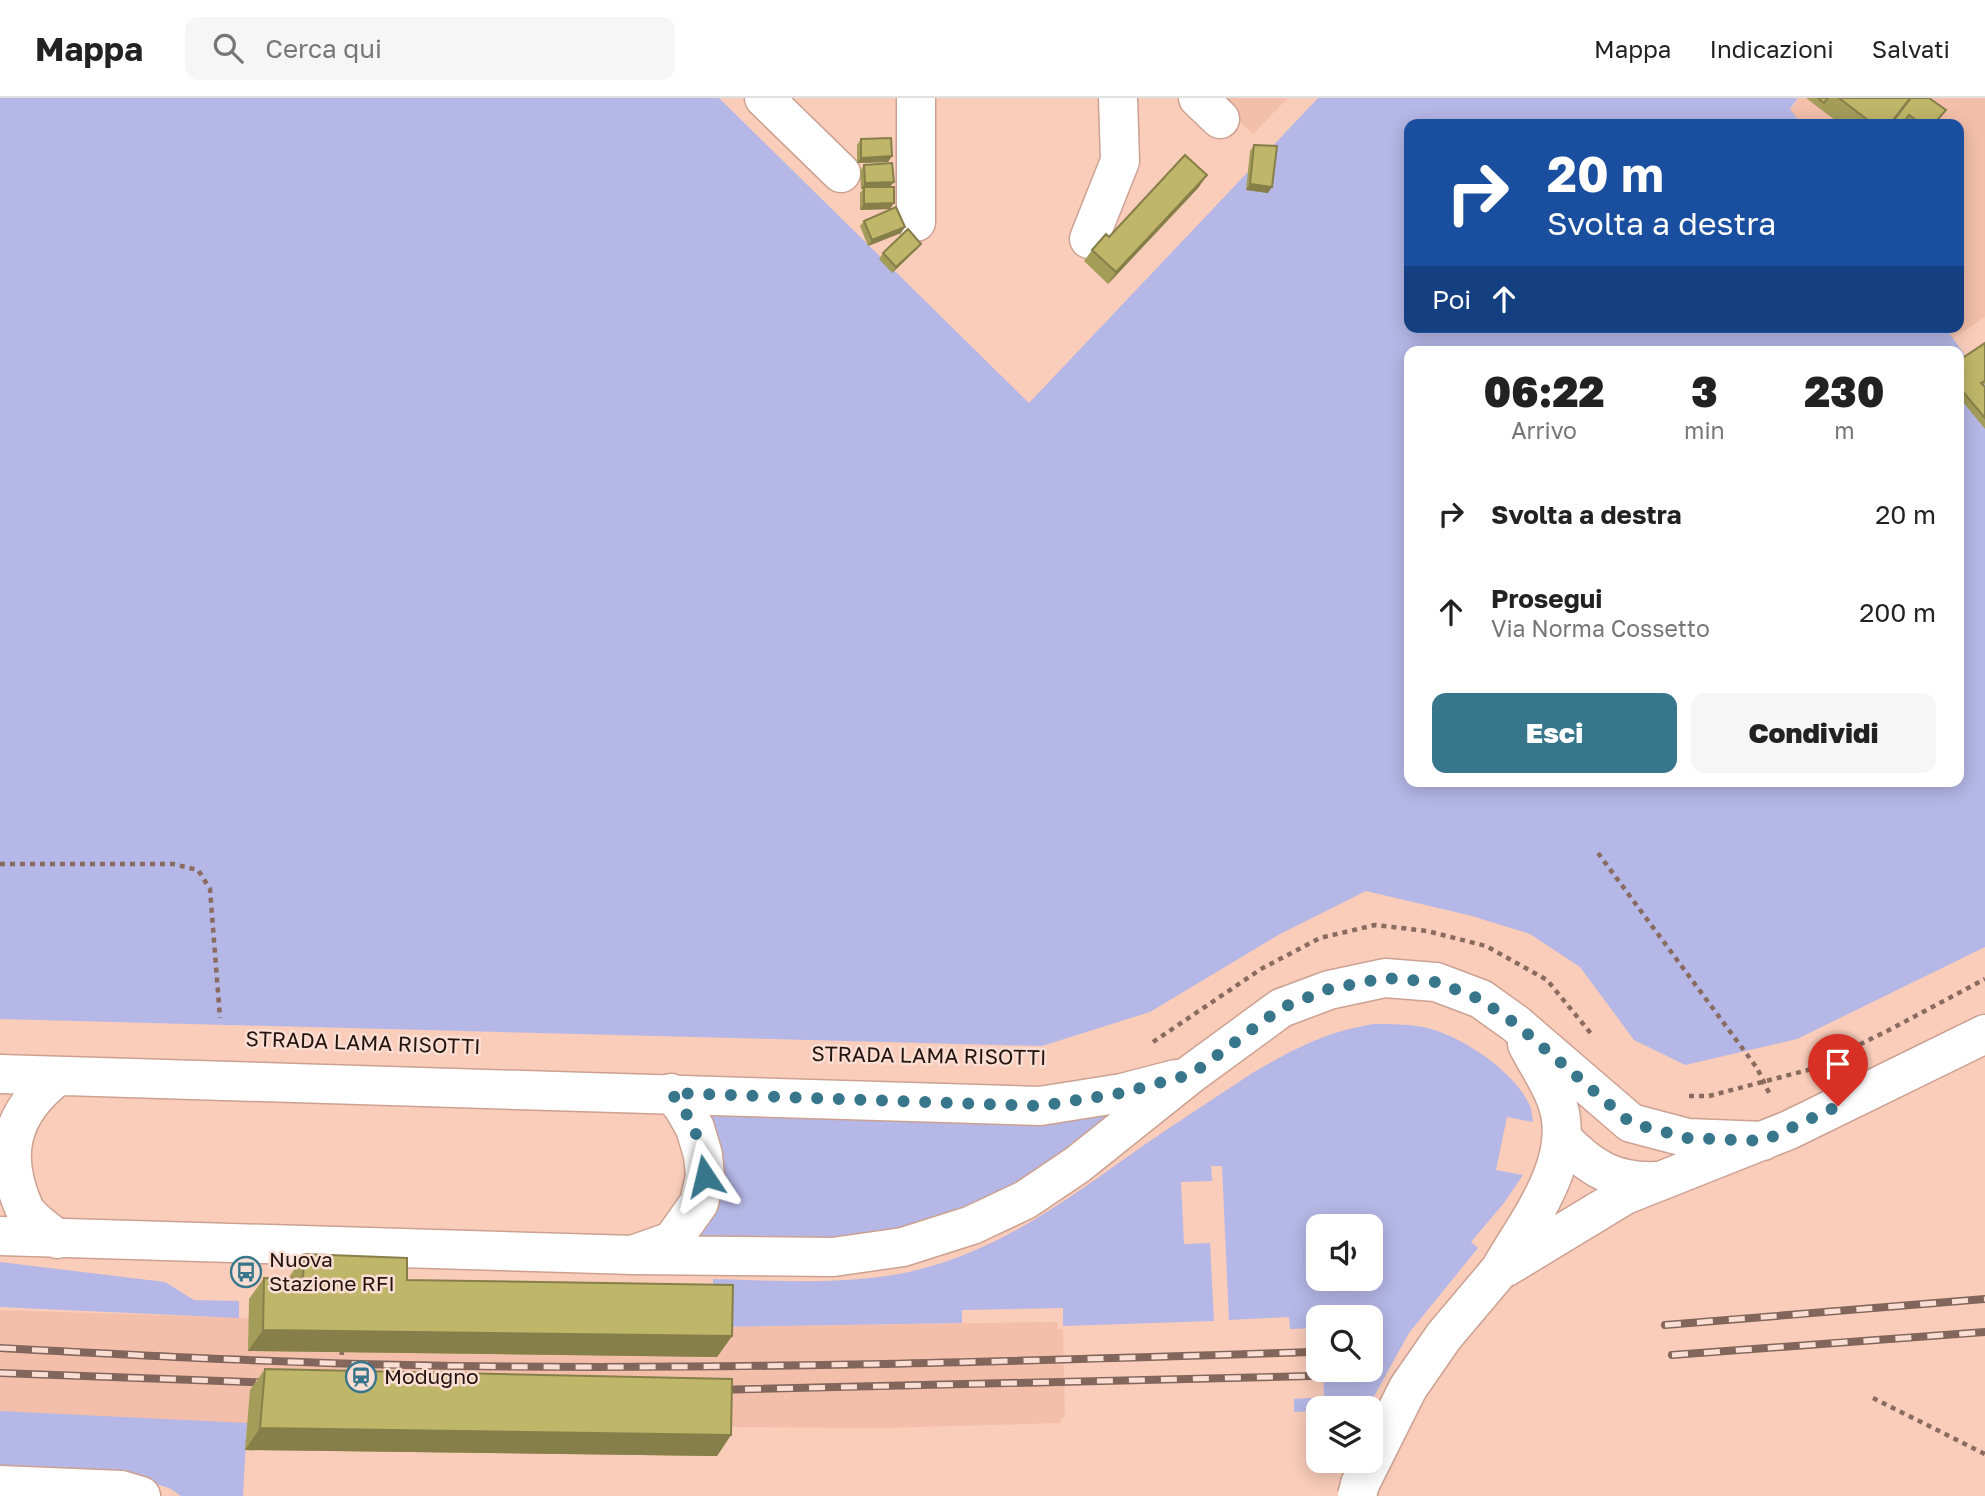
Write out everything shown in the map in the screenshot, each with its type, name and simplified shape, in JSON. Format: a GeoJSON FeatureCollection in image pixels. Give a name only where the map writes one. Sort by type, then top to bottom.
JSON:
{"type":"FeatureCollection","features":[{"type":"Feature","properties":{"kind":"street"},"geometry":{"type":"LineString","coordinates":[[764,98],[841,173]]}},
{"type":"Feature","properties":{"kind":"street"},"geometry":{"type":"LineString","coordinates":[[916,98],[916,222]]}},
{"type":"Feature","properties":{"kind":"street"},"geometry":{"type":"LineString","coordinates":[[1089,239],[1120,161],[1118,98]]}},
{"type":"Feature","properties":{"kind":"street"},"geometry":{"type":"LineString","coordinates":[[0,1236],[633,1255],[833,1257],[903,1247],[972,1225],[1025,1200],[1077,1165],[1281,1008],[1329,989],[1385,978],[1436,982],[1480,999],[1516,1024],[1631,1123],[1688,1138],[1776,1135]]}},
{"type":"Feature","properties":{"kind":"street"},"geometry":{"type":"LineString","coordinates":[[1357,1496],[1360,1484],[1408,1388],[1444,1336],[1498,1272],[1553,1176],[1562,1138],[1556,1099],[1516,1024]]}},
{"type":"Feature","properties":{"kind":"street"},"geometry":{"type":"LineString","coordinates":[[1498,1272],[1608,1193],[1635,1182],[1662,1181],[1776,1135],[1985,1034]]}},
{"type":"Feature","properties":{"kind":"street"},"geometry":{"type":"LineString","coordinates":[[0,1074],[1040,1106],[1122,1093],[1192,1074]]}},
{"type":"Feature","properties":{"kind":"street"},"geometry":{"type":"LineString","coordinates":[[57,1239],[26,1212],[9,1177],[6,1156],[10,1130],[21,1111],[37,1092],[58,1076]]}},
{"type":"Feature","properties":{"kind":"street"},"geometry":{"type":"LineString","coordinates":[[633,1255],[672,1241],[699,1203],[705,1176],[703,1155],[695,1128],[671,1093]]}},
{"type":"Feature","properties":{"kind":"street"},"geometry":{"type":"LineString","coordinates":[[1608,1193],[1622,1150],[1621,1132],[1609,1105]]}},
{"type":"Feature","properties":{"kind":"street"},"geometry":{"type":"LineString","coordinates":[[1562,1138],[1580,1157],[1603,1172],[1608,1193]]}},
{"type":"Feature","properties":{"kind":"street"},"geometry":{"type":"LineString","coordinates":[[0,1485],[121,1490],[141,1496]]}},
{"type":"Feature","properties":{"kind":"path"},"geometry":{"type":"LineString","coordinates":[[1598,853],[1756,1068],[1763,1081],[1776,1135]]}},
{"type":"Feature","properties":{"kind":"path"},"geometry":{"type":"LineString","coordinates":[[0,864],[173,864],[198,870],[210,889],[220,1018]]}},
{"type":"Feature","properties":{"kind":"path"},"geometry":{"type":"LineString","coordinates":[[1143,1046],[1156,1041],[1261,968],[1320,938],[1375,925],[1427,931],[1486,946],[1547,980],[1601,1045]]}},
{"type":"Feature","properties":{"kind":"path"},"geometry":{"type":"LineString","coordinates":[[1685,1096],[1709,1096],[1808,1070],[1985,979]]}},
{"type":"Feature","properties":{"kind":"path"},"geometry":{"type":"LineString","coordinates":[[341,1380],[342,1339]]}},
{"type":"Feature","properties":{"kind":"path"},"geometry":{"type":"LineString","coordinates":[[1873,1398],[1985,1454]]}},
{"type":"Feature","properties":{"kind":"shaded area"},"geometry":{"type":"Polygon","coordinates":[[[0,98],[719,98],[1029,403],[1318,98],[1798,98],[1790,109],[1797,119],[1404,119],[1404,333],[1949,333],[1958,346],[1404,346],[1404,787],[1964,787],[1964,354],[1985,384],[1985,947],[1797,1039],[1685,1065],[1634,1040],[1580,967],[1530,934],[1472,916],[1366,891],[1280,934],[1150,1012],[1042,1046],[0,1019],[0,98]]]}},
{"type":"Feature","properties":{"kind":"shaded area"},"geometry":{"type":"Polygon","coordinates":[[[1214,98],[1288,98],[1253,134],[1214,98]]]}},
{"type":"Feature","properties":{"kind":"shaded area"},"geometry":{"type":"Polygon","coordinates":[[[1799,98],[1985,98],[1985,317],[1964,331],[1964,119],[1796,119],[1790,109],[1799,98]]]}},
{"type":"Feature","properties":{"kind":"shaded area"},"geometry":{"type":"Polygon","coordinates":[[[1927,333],[1961,333],[1942,346],[1935,346],[1927,333]]]}},
{"type":"Feature","properties":{"kind":"shaded area"},"geometry":{"type":"Polygon","coordinates":[[[1374,1024],[1404,1025],[1423,1027],[1453,1037],[1484,1056],[1512,1080],[1530,1106],[1533,1122],[1507,1117],[1496,1170],[1523,1175],[1504,1203],[1471,1242],[1478,1248],[1409,1333],[1383,1380],[1383,1305],[1306,1305],[1306,1328],[1290,1329],[1289,1317],[1229,1320],[1222,1166],[1211,1166],[1212,1181],[1181,1182],[1184,1244],[1210,1243],[1214,1321],[1063,1326],[1063,1308],[962,1310],[962,1323],[718,1327],[713,1306],[713,1279],[809,1281],[880,1277],[938,1264],[971,1252],[1002,1238],[1061,1203],[1254,1072],[1311,1042],[1340,1031],[1374,1024]]]}},
{"type":"Feature","properties":{"kind":"shaded area"},"geometry":{"type":"Polygon","coordinates":[[[704,1111],[1103,1114],[1108,1123],[999,1194],[926,1223],[849,1238],[703,1239],[701,1235],[714,1215],[704,1111]]]}},
{"type":"Feature","properties":{"kind":"shaded area"},"geometry":{"type":"Polygon","coordinates":[[[0,1262],[165,1282],[194,1300],[239,1301],[239,1318],[0,1307],[0,1262]]]}},
{"type":"Feature","properties":{"kind":"shaded area"},"geometry":{"type":"Polygon","coordinates":[[[290,1276],[719,1327],[1057,1322],[1058,1329],[1063,1329],[1065,1418],[1061,1418],[1060,1423],[886,1428],[718,1427],[717,1456],[245,1450],[0,1412],[0,1310],[248,1318],[288,1300],[290,1276]]]}},
{"type":"Feature","properties":{"kind":"shaded area"},"geometry":{"type":"Polygon","coordinates":[[[1323,1382],[1382,1382],[1374,1396],[1324,1396],[1323,1382]]]}},
{"type":"Feature","properties":{"kind":"shaded area"},"geometry":{"type":"Polygon","coordinates":[[[1306,1398],[1306,1412],[1294,1412],[1294,1399],[1306,1398]]]}},
{"type":"Feature","properties":{"kind":"shaded area"},"geometry":{"type":"Polygon","coordinates":[[[0,1411],[247,1423],[243,1496],[181,1496],[171,1489],[146,1480],[0,1471],[0,1411]]]}},
{"type":"Feature","properties":{"kind":"building"},"geometry":{"type":"Polygon","coordinates":[[[1839,98],[1910,98],[1894,119],[1866,119],[1839,98]]]}},
{"type":"Feature","properties":{"kind":"building"},"geometry":{"type":"Polygon","coordinates":[[[1911,98],[1929,98],[1946,110],[1938,119],[1914,119],[1909,115],[1906,119],[1895,119],[1911,98]]]}},
{"type":"Feature","properties":{"kind":"building"},"geometry":{"type":"Polygon","coordinates":[[[891,138],[892,156],[861,158],[861,139],[891,138]]]}},
{"type":"Feature","properties":{"kind":"building"},"geometry":{"type":"Polygon","coordinates":[[[1254,145],[1277,146],[1272,187],[1250,184],[1254,145]]]}},
{"type":"Feature","properties":{"kind":"building"},"geometry":{"type":"Polygon","coordinates":[[[1185,155],[1207,175],[1116,272],[1092,250],[1106,234],[1109,237],[1185,155]]]}},
{"type":"Feature","properties":{"kind":"building"},"geometry":{"type":"Polygon","coordinates":[[[892,163],[894,182],[865,183],[864,165],[892,163]]]}},
{"type":"Feature","properties":{"kind":"building"},"geometry":{"type":"Polygon","coordinates":[[[864,187],[894,187],[894,203],[864,204],[864,187]]]}},
{"type":"Feature","properties":{"kind":"building"},"geometry":{"type":"Polygon","coordinates":[[[896,207],[905,227],[872,240],[864,221],[896,207]]]}},
{"type":"Feature","properties":{"kind":"building"},"geometry":{"type":"Polygon","coordinates":[[[908,229],[921,244],[896,267],[883,253],[908,229]]]}},
{"type":"Feature","properties":{"kind":"building"},"geometry":{"type":"Polygon","coordinates":[[[1985,343],[1985,381],[1981,383],[1985,387],[1985,418],[1964,393],[1964,357],[1985,343]]]}},
{"type":"Feature","properties":{"kind":"building","name":"Modugno"},"geometry":{"type":"Polygon","coordinates":[[[304,1254],[407,1258],[407,1280],[733,1285],[732,1336],[263,1330],[264,1278],[303,1279],[304,1254]]]}},
{"type":"Feature","properties":{"kind":"building"},"geometry":{"type":"Polygon","coordinates":[[[265,1369],[732,1379],[731,1435],[260,1428],[265,1369]]]}},
{"type":"Feature","properties":{"kind":"railway"},"geometry":{"type":"LineString","coordinates":[[1665,1325],[1985,1299]]}},
{"type":"Feature","properties":{"kind":"railway"},"geometry":{"type":"LineString","coordinates":[[1672,1355],[1985,1332]]}},
{"type":"Feature","properties":{"kind":"railway"},"geometry":{"type":"LineString","coordinates":[[0,1348],[341,1363],[562,1367],[884,1364],[1306,1352]]}},
{"type":"Feature","properties":{"kind":"railway"},"geometry":{"type":"LineString","coordinates":[[0,1373],[276,1383]]}},
{"type":"Feature","properties":{"kind":"railway"},"geometry":{"type":"LineString","coordinates":[[713,1390],[1306,1376]]}},
{"type":"Feature","properties":{"kind":"place","name":"Nuova Stazione RFI"},"geometry":{"type":"Point","coordinates":[246,1272]}},
{"type":"Feature","properties":{"kind":"place","name":"Modugno"},"geometry":{"type":"Point","coordinates":[361,1377]}},
{"type":"Feature","properties":{"kind":"route"},"geometry":{"type":"LineString","coordinates":[[705,1176],[703,1155],[695,1128],[671,1093],[1040,1106],[1122,1093],[1192,1074],[1281,1008],[1329,989],[1385,978],[1436,982],[1480,999],[1516,1024],[1631,1123],[1688,1138],[1763,1141],[1838,1106]]}}]}
